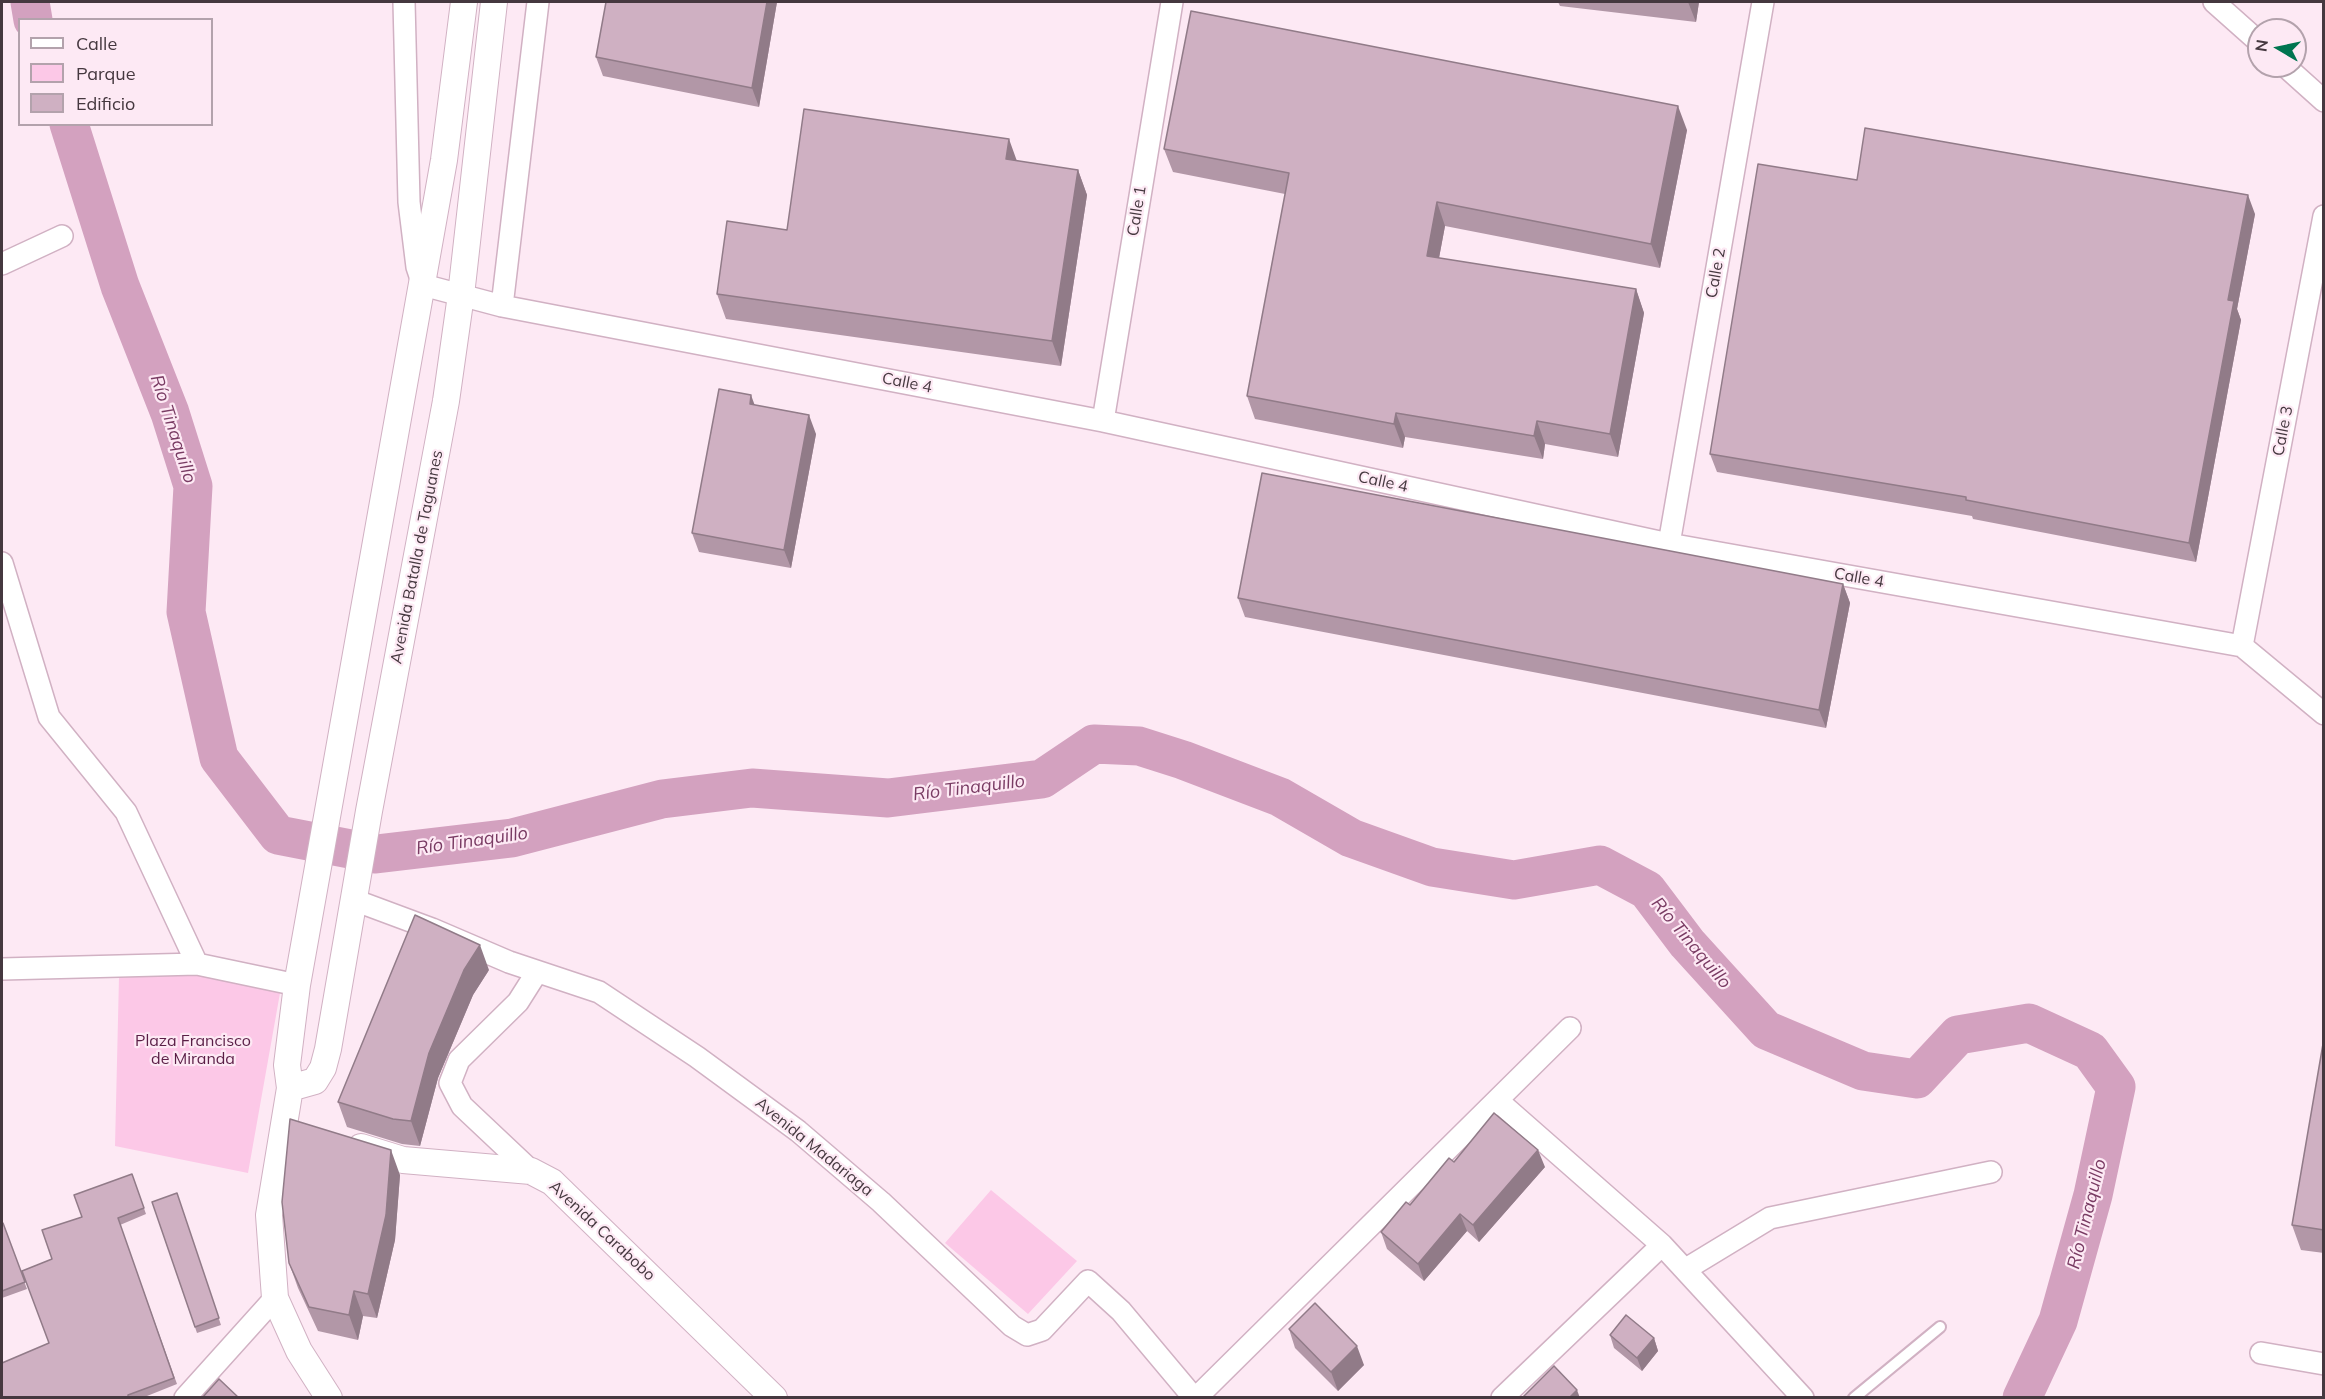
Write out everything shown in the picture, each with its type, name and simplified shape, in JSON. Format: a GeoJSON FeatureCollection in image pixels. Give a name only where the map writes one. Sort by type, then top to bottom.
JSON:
{"type":"FeatureCollection","features":[{"type":"Feature","properties":{"kind":"street"},"geometry":{"type":"LineString","coordinates":[[404,2],[409,202],[417,267],[423,285]]}},
{"type":"Feature","properties":{"kind":"street"},"geometry":{"type":"LineString","coordinates":[[330,1398],[299,1351],[275,1298],[269,1215],[294,1127],[287,1065],[297,985],[423,285],[444,160],[464,2]]}},
{"type":"Feature","properties":{"kind":"street","name":"Avenida Batalla de Taguanes"},"geometry":{"type":"LineString","coordinates":[[290,1088],[315,1081],[328,1049],[369,811],[444,413],[461,295],[494,2]]}},
{"type":"Feature","properties":{"kind":"street"},"geometry":{"type":"LineString","coordinates":[[502,306],[538,2]]}},
{"type":"Feature","properties":{"kind":"street","name":"Calle 1"},"geometry":{"type":"LineString","coordinates":[[1103,421],[1172,2]]}},
{"type":"Feature","properties":{"kind":"street","name":"Calle 2"},"geometry":{"type":"LineString","coordinates":[[1669,544],[1763,2]]}},
{"type":"Feature","properties":{"kind":"street"},"geometry":{"type":"LineString","coordinates":[[2214,2],[2247,31]]}},
{"type":"Feature","properties":{"kind":"street"},"geometry":{"type":"LineString","coordinates":[[2299,78],[2324,100]]}},
{"type":"Feature","properties":{"kind":"street","name":"Calle 3"},"geometry":{"type":"LineString","coordinates":[[2242,646],[2324,216]]}},
{"type":"Feature","properties":{"kind":"street"},"geometry":{"type":"LineString","coordinates":[[2,264],[62,236]]}},
{"type":"Feature","properties":{"kind":"street","name":"Calle 4"},"geometry":{"type":"LineString","coordinates":[[423,285],[502,306],[1103,421],[1669,544],[2242,646],[2324,714]]}},
{"type":"Feature","properties":{"kind":"street"},"geometry":{"type":"LineString","coordinates":[[2,563],[6,591],[49,717],[126,812],[197,964]]}},
{"type":"Feature","properties":{"kind":"street","name":"Avenida Madariaga"},"geometry":{"type":"LineString","coordinates":[[356,892],[537,972],[599,992],[697,1057],[798,1131],[881,1202],[1012,1326],[1027,1335],[1042,1330],[1088,1281],[1121,1311],[1195,1398]]}},
{"type":"Feature","properties":{"kind":"street"},"geometry":{"type":"LineString","coordinates":[[2,969],[197,964],[297,985]]}},
{"type":"Feature","properties":{"kind":"street"},"geometry":{"type":"LineString","coordinates":[[531,1171],[462,1106],[450,1083],[459,1060],[518,1002],[537,972]]}},
{"type":"Feature","properties":{"kind":"street"},"geometry":{"type":"LineString","coordinates":[[1195,1398],[1570,1028]]}},
{"type":"Feature","properties":{"kind":"street"},"geometry":{"type":"LineString","coordinates":[[1498,1101],[1662,1245],[1803,1398]]}},
{"type":"Feature","properties":{"kind":"street","name":"Avenida Carabobo"},"geometry":{"type":"LineString","coordinates":[[338,1140],[403,1160],[531,1171],[552,1182],[774,1398]]}},
{"type":"Feature","properties":{"kind":"street"},"geometry":{"type":"LineString","coordinates":[[1686,1269],[1770,1218],[1991,1172]]}},
{"type":"Feature","properties":{"kind":"street"},"geometry":{"type":"LineString","coordinates":[[1502,1398],[1662,1245]]}},
{"type":"Feature","properties":{"kind":"street"},"geometry":{"type":"LineString","coordinates":[[185,1398],[275,1298]]}},
{"type":"Feature","properties":{"kind":"street"},"geometry":{"type":"LineString","coordinates":[[2261,1353],[2324,1364]]}},
{"type":"Feature","properties":{"kind":"lane"},"geometry":{"type":"LineString","coordinates":[[1854,1398],[1940,1327]]}},
{"type":"Feature","properties":{"kind":"green space","name":"Plaza Francisco de Miranda"},"geometry":{"type":"Polygon","coordinates":[[[202,975],[280,993],[248,1173],[115,1146],[119,977],[202,975]]]}},
{"type":"Feature","properties":{"kind":"green space"},"geometry":{"type":"Polygon","coordinates":[[[991,1190],[1077,1261],[1028,1314],[945,1243],[991,1190]]]}},
{"type":"Feature","properties":{"kind":"building"},"geometry":{"type":"Polygon","coordinates":[[[606,2],[767,2],[752,88],[596,57],[606,2]]]}},
{"type":"Feature","properties":{"kind":"building"},"geometry":{"type":"Polygon","coordinates":[[[1191,11],[1678,106],[1651,244],[1437,202],[1427,256],[1636,289],[1610,434],[1537,421],[1534,436],[1396,413],[1394,424],[1247,396],[1289,173],[1164,149],[1191,11]]]}},
{"type":"Feature","properties":{"kind":"building"},"geometry":{"type":"Polygon","coordinates":[[[804,109],[1009,139],[1006,159],[1078,170],[1052,341],[717,294],[727,221],[787,230],[804,109]]]}},
{"type":"Feature","properties":{"kind":"building"},"geometry":{"type":"Polygon","coordinates":[[[1865,128],[2248,195],[2228,300],[2234,301],[2189,543],[1966,500],[1966,497],[1710,454],[1758,164],[1857,180],[1865,128]]]}},
{"type":"Feature","properties":{"kind":"building"},"geometry":{"type":"Polygon","coordinates":[[[719,389],[751,395],[750,404],[809,415],[784,550],[692,533],[719,389]]]}},
{"type":"Feature","properties":{"kind":"building"},"geometry":{"type":"Polygon","coordinates":[[[1262,473],[1843,584],[1819,710],[1238,598],[1262,473]]]}},
{"type":"Feature","properties":{"kind":"building"},"geometry":{"type":"Polygon","coordinates":[[[415,915],[480,945],[464,970],[429,1053],[411,1121],[393,1119],[338,1102],[415,915]]]}},
{"type":"Feature","properties":{"kind":"building"},"geometry":{"type":"Polygon","coordinates":[[[2324,1038],[2324,1230],[2292,1225],[2324,1038]]]}},
{"type":"Feature","properties":{"kind":"building"},"geometry":{"type":"Polygon","coordinates":[[[1494,1113],[1538,1150],[1473,1225],[1460,1214],[1418,1264],[1381,1232],[1406,1202],[1410,1205],[1449,1158],[1454,1162],[1494,1113]]]}},
{"type":"Feature","properties":{"kind":"building"},"geometry":{"type":"Polygon","coordinates":[[[290,1119],[391,1150],[386,1215],[368,1294],[354,1291],[349,1315],[309,1307],[289,1263],[282,1202],[290,1119]]]}},
{"type":"Feature","properties":{"kind":"building"},"geometry":{"type":"Polygon","coordinates":[[[132,1174],[144,1208],[118,1218],[174,1378],[128,1395],[128,1398],[2,1398],[2,1363],[49,1343],[22,1271],[52,1259],[42,1230],[82,1217],[74,1195],[132,1174]]]}},
{"type":"Feature","properties":{"kind":"building"},"geometry":{"type":"Polygon","coordinates":[[[177,1193],[219,1318],[195,1327],[152,1202],[177,1193]]]}},
{"type":"Feature","properties":{"kind":"building"},"geometry":{"type":"Polygon","coordinates":[[[2,1223],[25,1282],[2,1291],[2,1223]]]}},
{"type":"Feature","properties":{"kind":"building"},"geometry":{"type":"Polygon","coordinates":[[[1315,1303],[1357,1346],[1331,1372],[1289,1329],[1315,1303]]]}},
{"type":"Feature","properties":{"kind":"building"},"geometry":{"type":"Polygon","coordinates":[[[1626,1315],[1654,1338],[1637,1358],[1610,1335],[1626,1315]]]}},
{"type":"Feature","properties":{"kind":"building"},"geometry":{"type":"Polygon","coordinates":[[[1554,1366],[1577,1390],[1569,1398],[1522,1398],[1554,1366]]]}},
{"type":"Feature","properties":{"kind":"building"},"geometry":{"type":"Polygon","coordinates":[[[219,1379],[239,1398],[202,1398],[219,1379]]]}},
{"type":"Feature","properties":{"kind":"waterway","name":"Río Tinaquillo"},"geometry":{"type":"LineString","coordinates":[[30,2],[33,18]]}},
{"type":"Feature","properties":{"kind":"waterway","name":"Río Tinaquillo"},"geometry":{"type":"LineString","coordinates":[[70,126],[120,286],[170,413],[193,486],[186,612],[219,758],[278,835],[376,854],[512,838],[662,799],[752,788],[888,798],[1042,779],[1094,744],[1139,746],[1183,760],[1280,797],[1351,838],[1432,867],[1514,880],[1600,865],[1647,890],[1687,943],[1766,1030],[1863,1071],[1917,1079],[1958,1035],[2029,1023],[2090,1051],[2116,1087],[2093,1195],[2058,1321],[2022,1398]]}}]}
